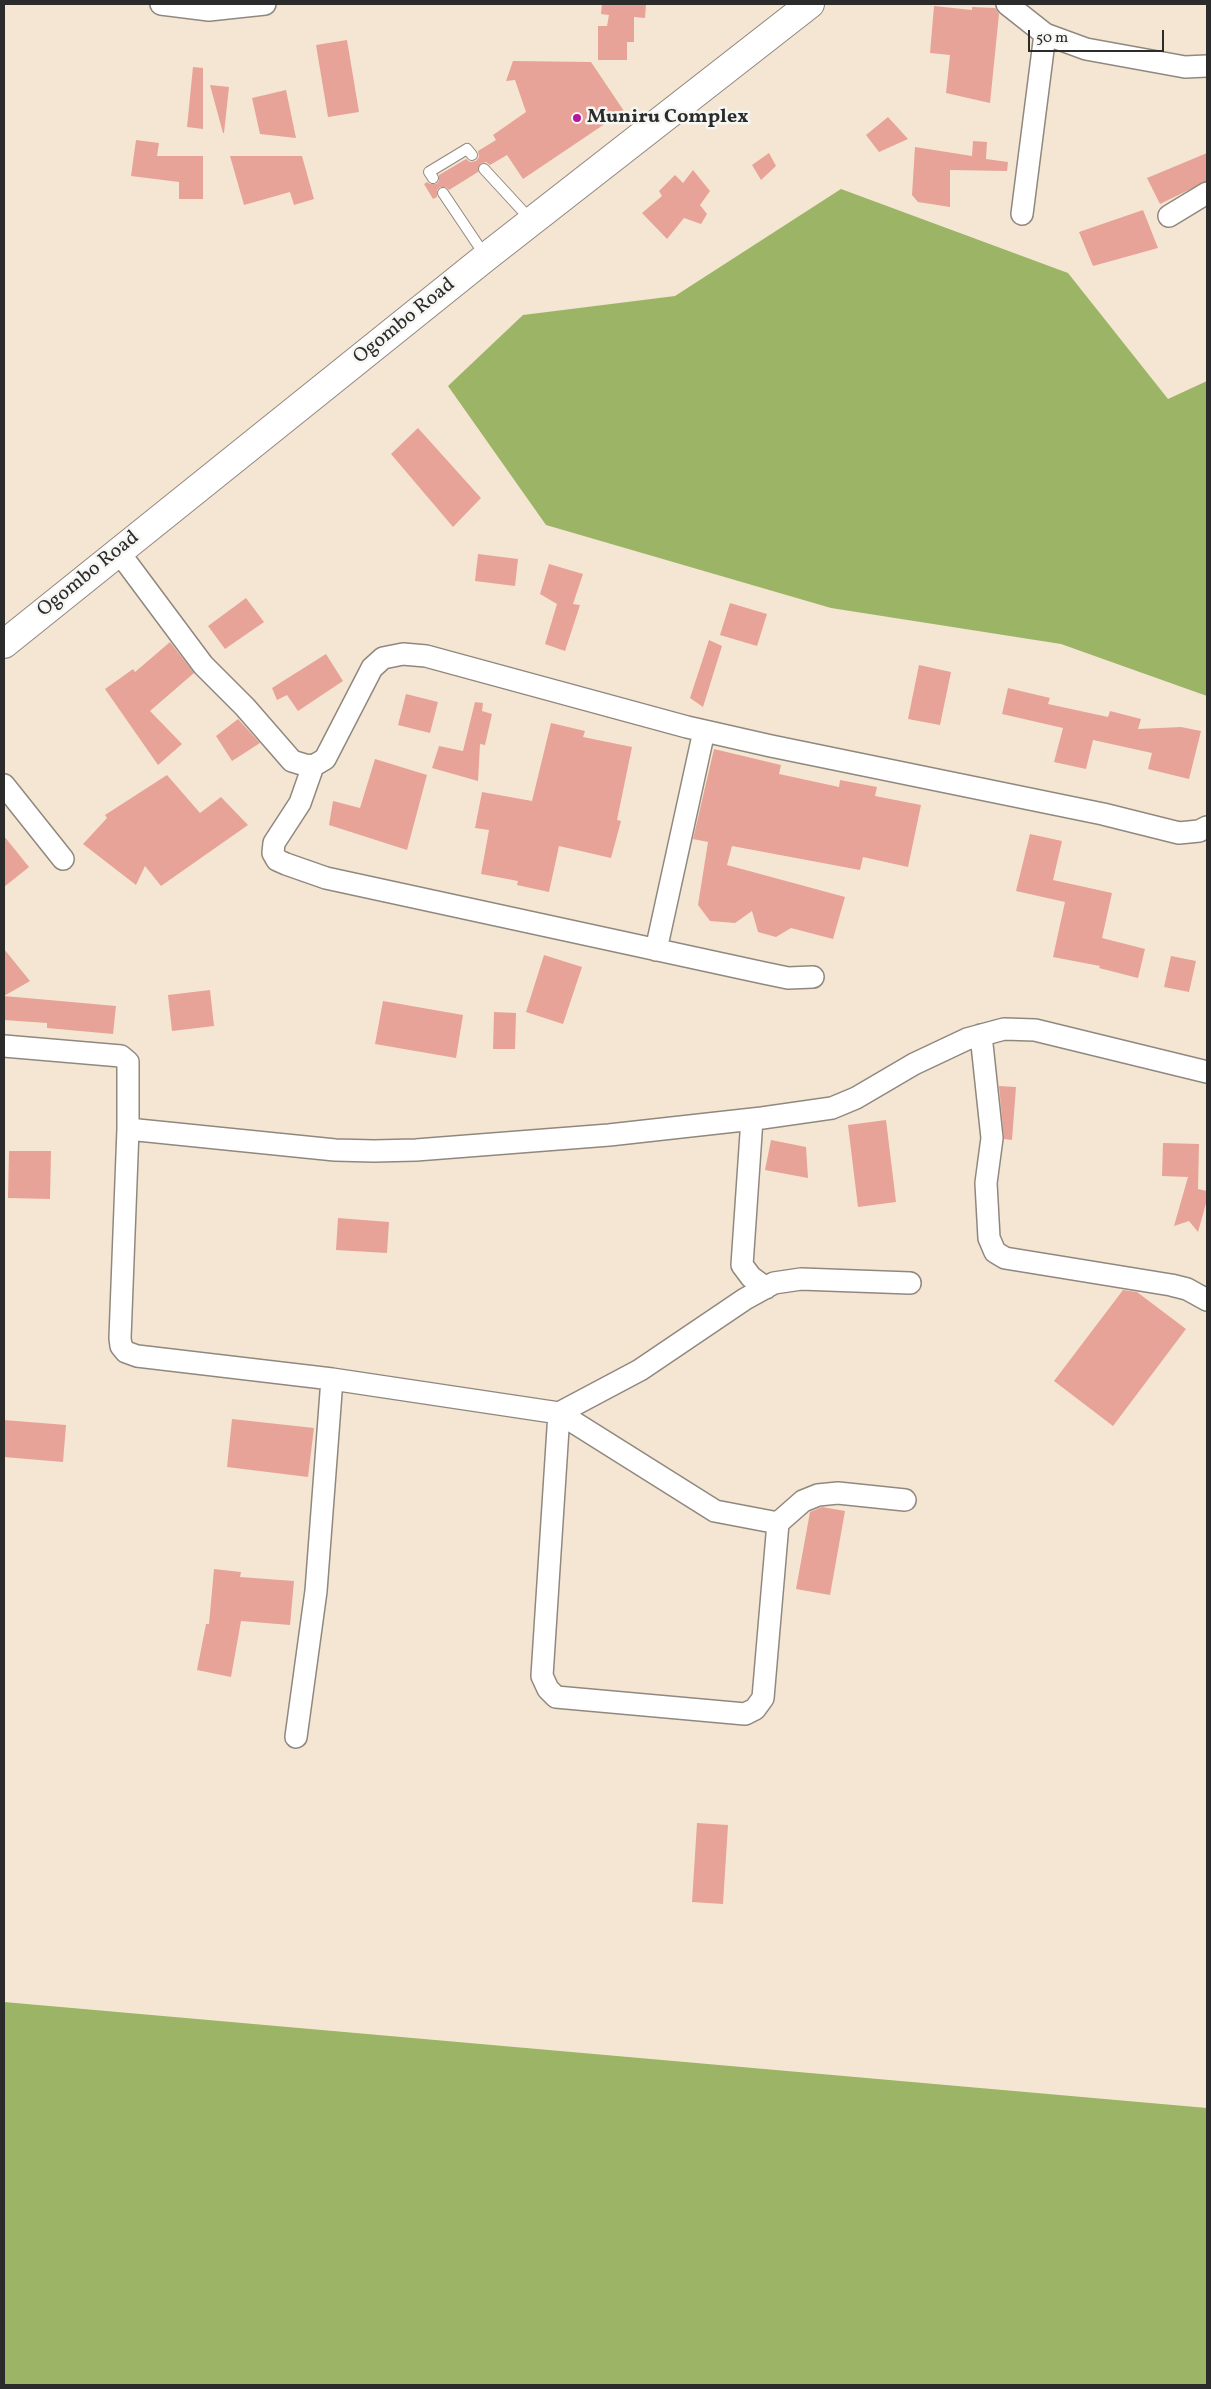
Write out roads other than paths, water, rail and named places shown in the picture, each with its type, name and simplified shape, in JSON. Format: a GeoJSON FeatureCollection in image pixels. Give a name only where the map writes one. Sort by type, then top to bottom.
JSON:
{"type":"FeatureCollection","features":[{"type":"Feature","properties":{"kind":"main road","name":"Ogombo Road"},"geometry":{"type":"LineString","coordinates":[[4,644],[486,257],[810,4]]}},
{"type":"Feature","properties":{"kind":"street"},"geometry":{"type":"LineString","coordinates":[[161,4],[209,10],[265,4]]}},
{"type":"Feature","properties":{"kind":"street"},"geometry":{"type":"LineString","coordinates":[[1008,4],[1045,34],[1086,49],[1185,67],[1207,66]]}},
{"type":"Feature","properties":{"kind":"street"},"geometry":{"type":"LineString","coordinates":[[1022,214],[1045,34]]}},
{"type":"Feature","properties":{"kind":"street"},"geometry":{"type":"LineString","coordinates":[[1169,216],[1207,193]]}},
{"type":"Feature","properties":{"kind":"street"},"geometry":{"type":"LineString","coordinates":[[118,551],[203,665],[244,707],[292,761],[313,766]]}},
{"type":"Feature","properties":{"kind":"street"},"geometry":{"type":"LineString","coordinates":[[813,977],[788,978],[326,878],[278,860],[273,853],[274,843],[300,803],[313,766],[325,759],[372,668],[383,658],[393,655],[426,656],[704,731],[1103,814],[1179,833],[1199,831],[1207,827]]}},
{"type":"Feature","properties":{"kind":"street"},"geometry":{"type":"LineString","coordinates":[[656,950],[704,731]]}},
{"type":"Feature","properties":{"kind":"street"},"geometry":{"type":"LineString","coordinates":[[4,785],[63,859]]}},
{"type":"Feature","properties":{"kind":"street"},"geometry":{"type":"LineString","coordinates":[[128,1129],[335,1150],[391,1151],[610,1134],[752,1119],[832,1108],[856,1098],[914,1064],[981,1034],[1004,1029],[1035,1030],[1207,1072]]}},
{"type":"Feature","properties":{"kind":"street"},"geometry":{"type":"LineString","coordinates":[[981,1034],[992,1138],[986,1183],[989,1238],[995,1252],[1005,1258],[1179,1287],[1207,1300]]}},
{"type":"Feature","properties":{"kind":"street"},"geometry":{"type":"LineString","coordinates":[[4,1046],[121,1056],[128,1062],[128,1129],[121,1346],[126,1352],[137,1356],[332,1379],[559,1413],[715,1512],[778,1523]]}},
{"type":"Feature","properties":{"kind":"street"},"geometry":{"type":"LineString","coordinates":[[752,1119],[742,1265],[751,1277],[766,1288]]}},
{"type":"Feature","properties":{"kind":"street"},"geometry":{"type":"LineString","coordinates":[[559,1413],[640,1370],[774,1283],[801,1279],[910,1283]]}},
{"type":"Feature","properties":{"kind":"street"},"geometry":{"type":"LineString","coordinates":[[296,1737],[316,1591],[332,1379]]}},
{"type":"Feature","properties":{"kind":"street"},"geometry":{"type":"LineString","coordinates":[[559,1413],[542,1676],[548,1689],[556,1697],[746,1714],[756,1708],[763,1698],[778,1523],[803,1501],[818,1494],[838,1493],[904,1500]]}},
{"type":"Feature","properties":{"kind":"lane"},"geometry":{"type":"LineString","coordinates":[[433,178],[429,172],[467,149],[472,155]]}},
{"type":"Feature","properties":{"kind":"lane"},"geometry":{"type":"LineString","coordinates":[[484,169],[532,221]]}},
{"type":"Feature","properties":{"kind":"lane"},"geometry":{"type":"LineString","coordinates":[[444,193],[486,257]]}},
{"type":"Feature","properties":{"kind":"place","name":"Muniru Complex"},"geometry":{"type":"Point","coordinates":[577,118]}}]}
